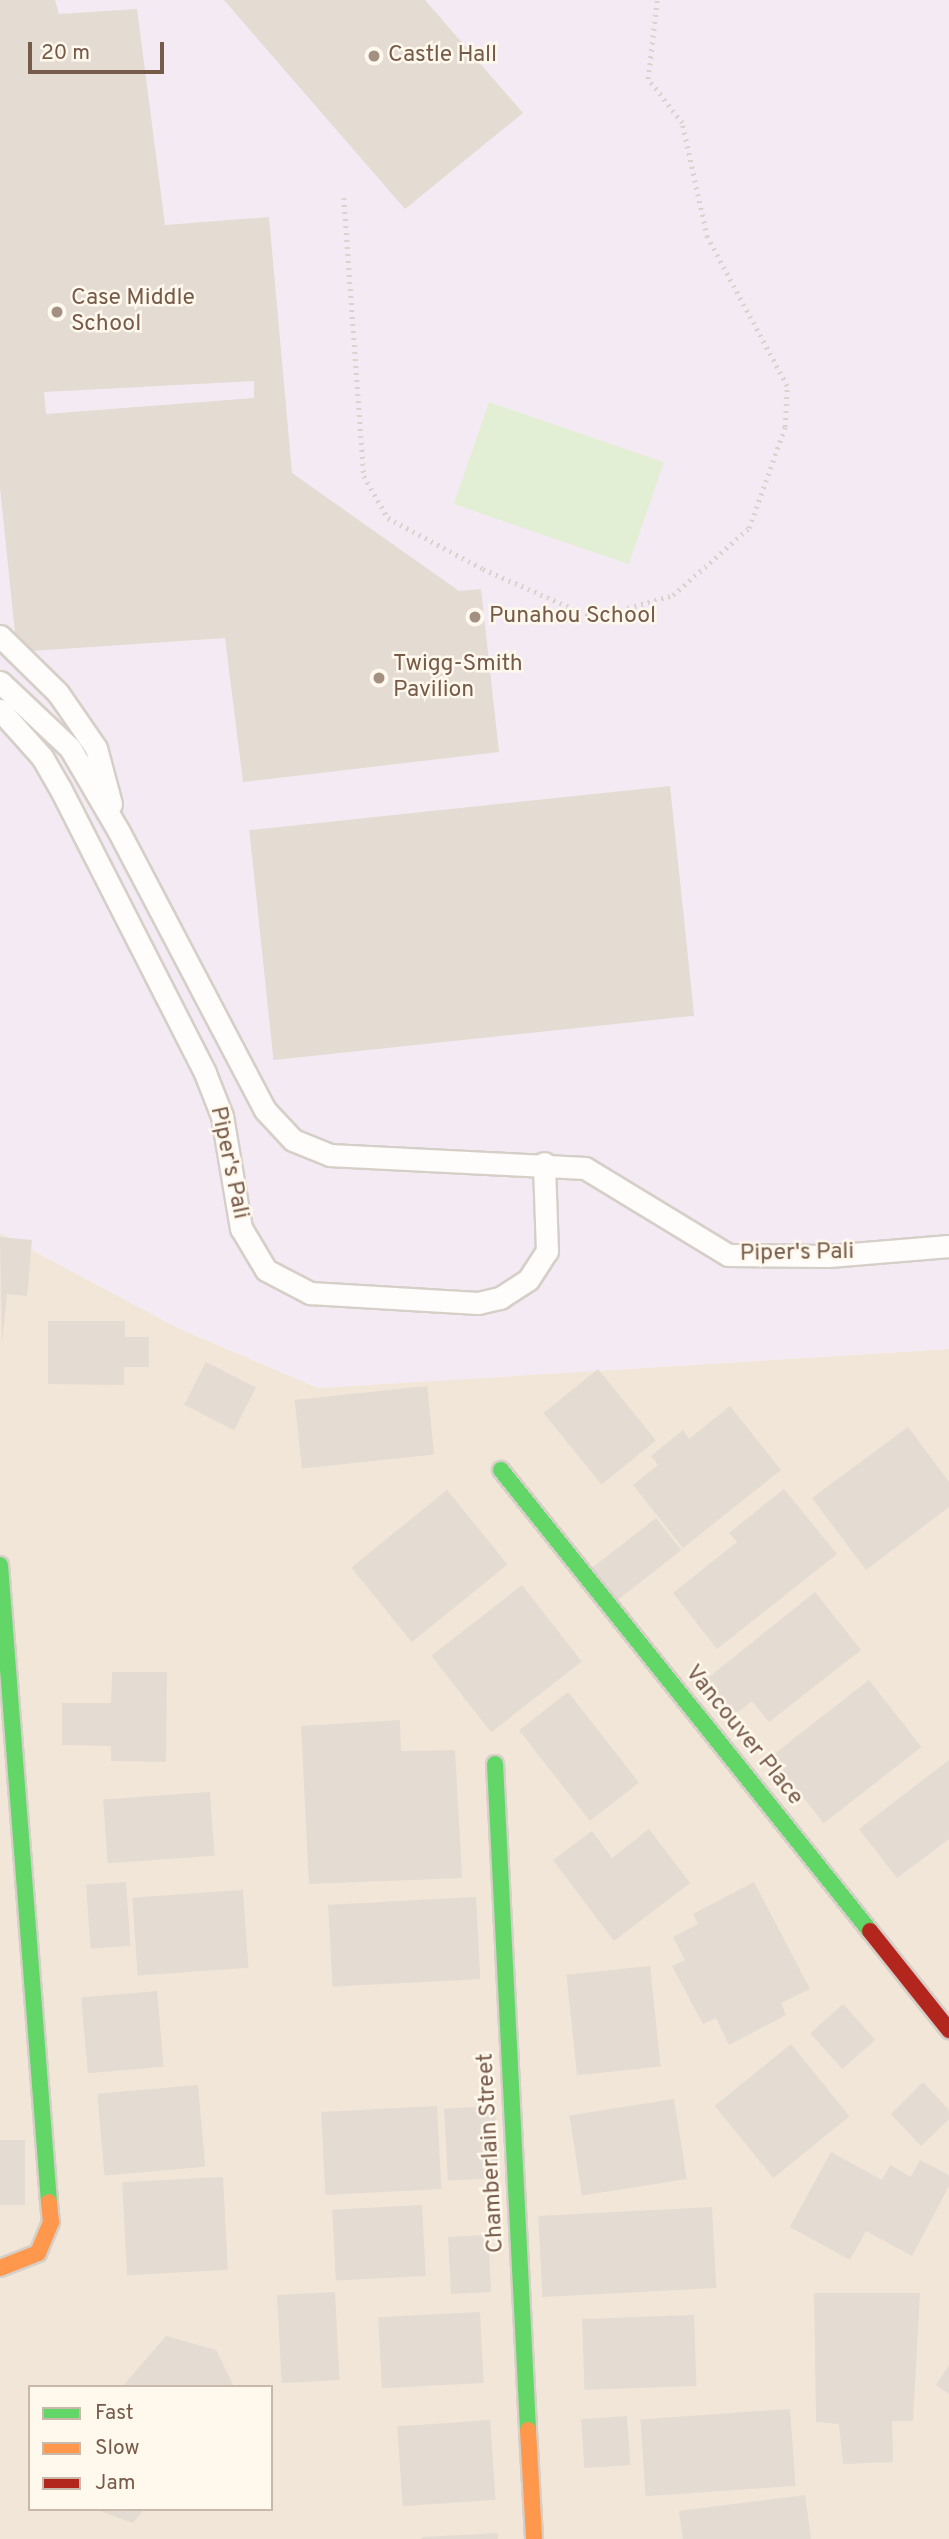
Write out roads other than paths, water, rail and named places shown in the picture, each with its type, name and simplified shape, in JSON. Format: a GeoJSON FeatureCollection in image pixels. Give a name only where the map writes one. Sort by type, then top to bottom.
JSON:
{"type":"FeatureCollection","features":[{"type":"Feature","properties":{"kind":"street","name":"Vancouver Place"},"geometry":{"type":"LineString","coordinates":[[501,1470],[949,2030]]}},
{"type":"Feature","properties":{"kind":"street"},"geometry":{"type":"LineString","coordinates":[[0,1565],[51,2222],[38,2253],[0,2268]]}},
{"type":"Feature","properties":{"kind":"street","name":"Chamberlain Street"},"geometry":{"type":"LineString","coordinates":[[495,1764],[534,2539]]}},
{"type":"Feature","properties":{"kind":"lane"},"geometry":{"type":"LineString","coordinates":[[0,636],[58,693],[96,748],[118,830]]}},
{"type":"Feature","properties":{"kind":"lane","name":"Piper's Pali"},"geometry":{"type":"LineString","coordinates":[[0,682],[70,748],[118,830],[265,1110],[293,1140],[330,1154],[544,1163],[585,1168],[727,1255],[829,1256],[949,1246]]}},
{"type":"Feature","properties":{"kind":"lane","name":"Piper's Pali"},"geometry":{"type":"LineString","coordinates":[[0,710],[42,757],[60,788],[205,1073],[222,1116],[241,1228],[265,1270],[310,1293],[478,1303],[500,1298],[528,1280],[547,1251],[544,1163]]}},
{"type":"Feature","properties":{"kind":"place","name":"Castle Hall"},"geometry":{"type":"Point","coordinates":[374,56]}},
{"type":"Feature","properties":{"kind":"place","name":"Case Middle School"},"geometry":{"type":"Point","coordinates":[57,312]}},
{"type":"Feature","properties":{"kind":"place","name":"Punahou School"},"geometry":{"type":"Point","coordinates":[475,617]}},
{"type":"Feature","properties":{"kind":"place","name":"Twigg-Smith Pavilion"},"geometry":{"type":"Point","coordinates":[379,678]}}]}
